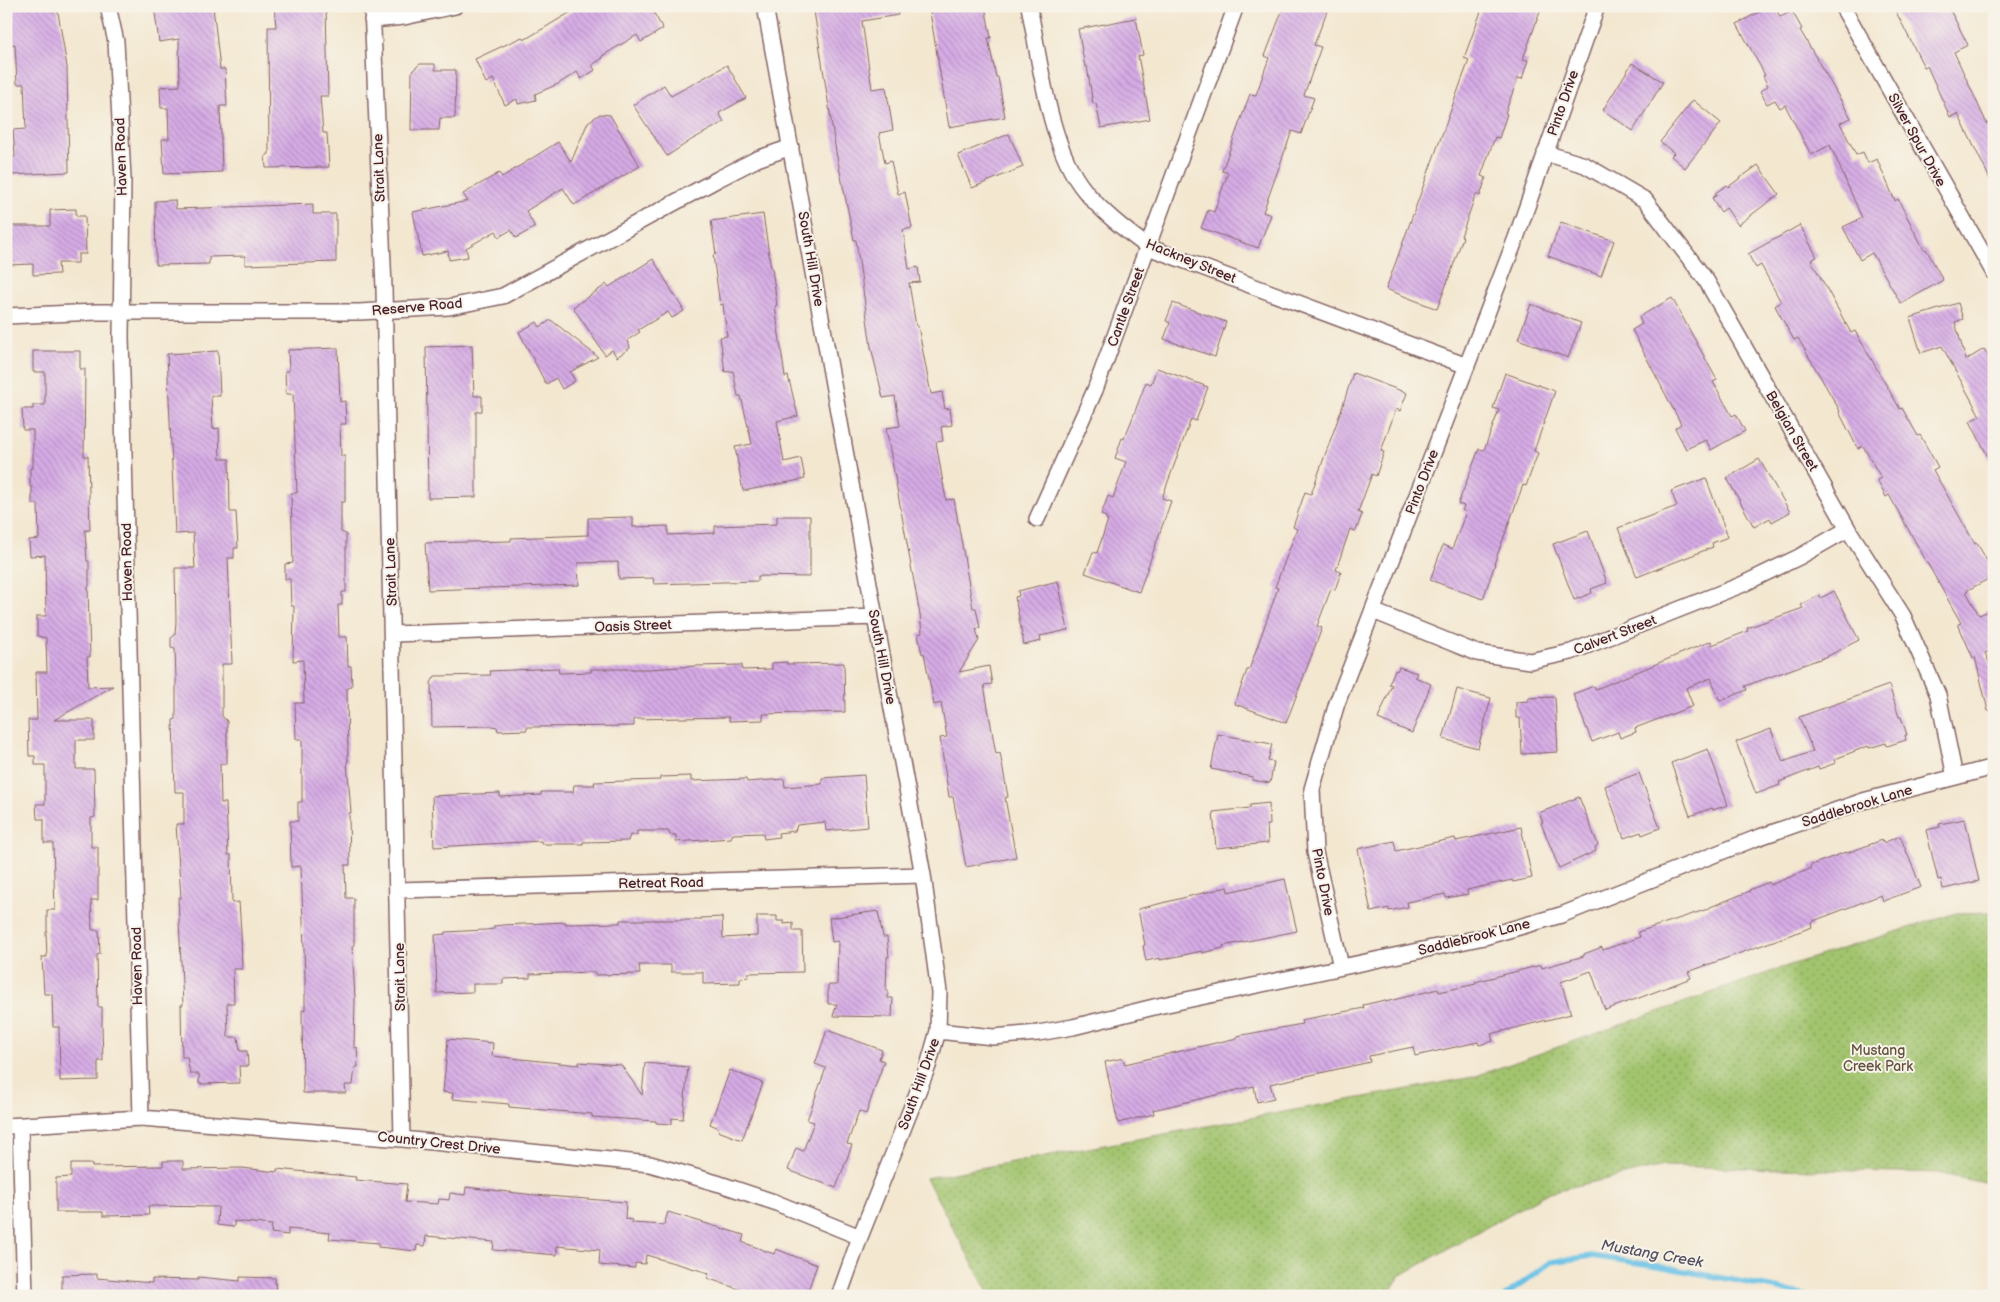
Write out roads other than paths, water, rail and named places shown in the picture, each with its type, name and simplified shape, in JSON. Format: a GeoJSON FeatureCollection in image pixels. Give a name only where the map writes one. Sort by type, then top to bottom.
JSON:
{"type":"FeatureCollection","features":[{"type":"Feature","properties":{"kind":"street","name":"Haven Road"},"geometry":{"type":"LineString","coordinates":[[108,6],[116,42],[123,179],[122,312],[141,1118]]}},
{"type":"Feature","properties":{"kind":"street"},"geometry":{"type":"LineString","coordinates":[[372,13],[404,17],[455,6]]}},
{"type":"Feature","properties":{"kind":"street","name":"South Hill Drive"},"geometry":{"type":"LineString","coordinates":[[765,6],[874,617],[923,875],[939,992],[938,1031],[928,1066],[860,1237],[839,1296]]}},
{"type":"Feature","properties":{"kind":"street","name":"Hackney Street"},"geometry":{"type":"LineString","coordinates":[[1030,6],[1050,116],[1064,156],[1084,190],[1114,222],[1148,247],[1467,366]]}},
{"type":"Feature","properties":{"kind":"street","name":"Cantle Street"},"geometry":{"type":"LineString","coordinates":[[1037,519],[1095,390],[1236,6]]}},
{"type":"Feature","properties":{"kind":"street","name":"Pinto Drive"},"geometry":{"type":"LineString","coordinates":[[1341,968],[1315,852],[1312,790],[1337,703],[1516,238],[1597,6]]}},
{"type":"Feature","properties":{"kind":"street","name":"Silver Spur Drive"},"geometry":{"type":"LineString","coordinates":[[1842,6],[1994,273]]}},
{"type":"Feature","properties":{"kind":"street","name":"Strait Lane"},"geometry":{"type":"LineString","coordinates":[[372,13],[384,288],[402,1139]]}},
{"type":"Feature","properties":{"kind":"street","name":"Reserve Road"},"geometry":{"type":"LineString","coordinates":[[6,316],[122,312],[383,311],[450,307],[503,296],[718,179],[757,159],[791,147]]}},
{"type":"Feature","properties":{"kind":"street","name":"Belgian Street"},"geometry":{"type":"LineString","coordinates":[[1545,153],[1585,165],[1645,200],[1706,280],[1848,529],[1903,616],[1938,695],[1955,777]]}},
{"type":"Feature","properties":{"kind":"street","name":"Calvert Street"},"geometry":{"type":"LineString","coordinates":[[1372,611],[1477,653],[1530,661],[1571,652],[1740,586],[1800,557],[1848,529]]}},
{"type":"Feature","properties":{"kind":"street","name":"Oasis Street"},"geometry":{"type":"LineString","coordinates":[[392,634],[874,617]]}},
{"type":"Feature","properties":{"kind":"street","name":"Saddlebrook Lane"},"geometry":{"type":"LineString","coordinates":[[938,1031],[993,1037],[1038,1033],[1484,938],[1561,915],[1754,840],[1863,801],[1994,766]]}},
{"type":"Feature","properties":{"kind":"street","name":"Retreat Road"},"geometry":{"type":"LineString","coordinates":[[398,890],[923,875]]}},
{"type":"Feature","properties":{"kind":"street","name":"Country Crest Drive"},"geometry":{"type":"LineString","coordinates":[[13,1126],[141,1118],[402,1139],[650,1164],[774,1202],[860,1237]]}},
{"type":"Feature","properties":{"kind":"street"},"geometry":{"type":"LineString","coordinates":[[13,1126],[25,1296]]}},
{"type":"Feature","properties":{"kind":"waterway","name":"Mustang Creek"},"geometry":{"type":"LineString","coordinates":[[1505,1296],[1551,1262],[1591,1256],[1659,1266],[1780,1289],[1805,1296]]}},
{"type":"Feature","properties":{"kind":"park label","name":"Mustang Creek Park"},"geometry":{"type":"Point","coordinates":[1878,1058]}}]}
